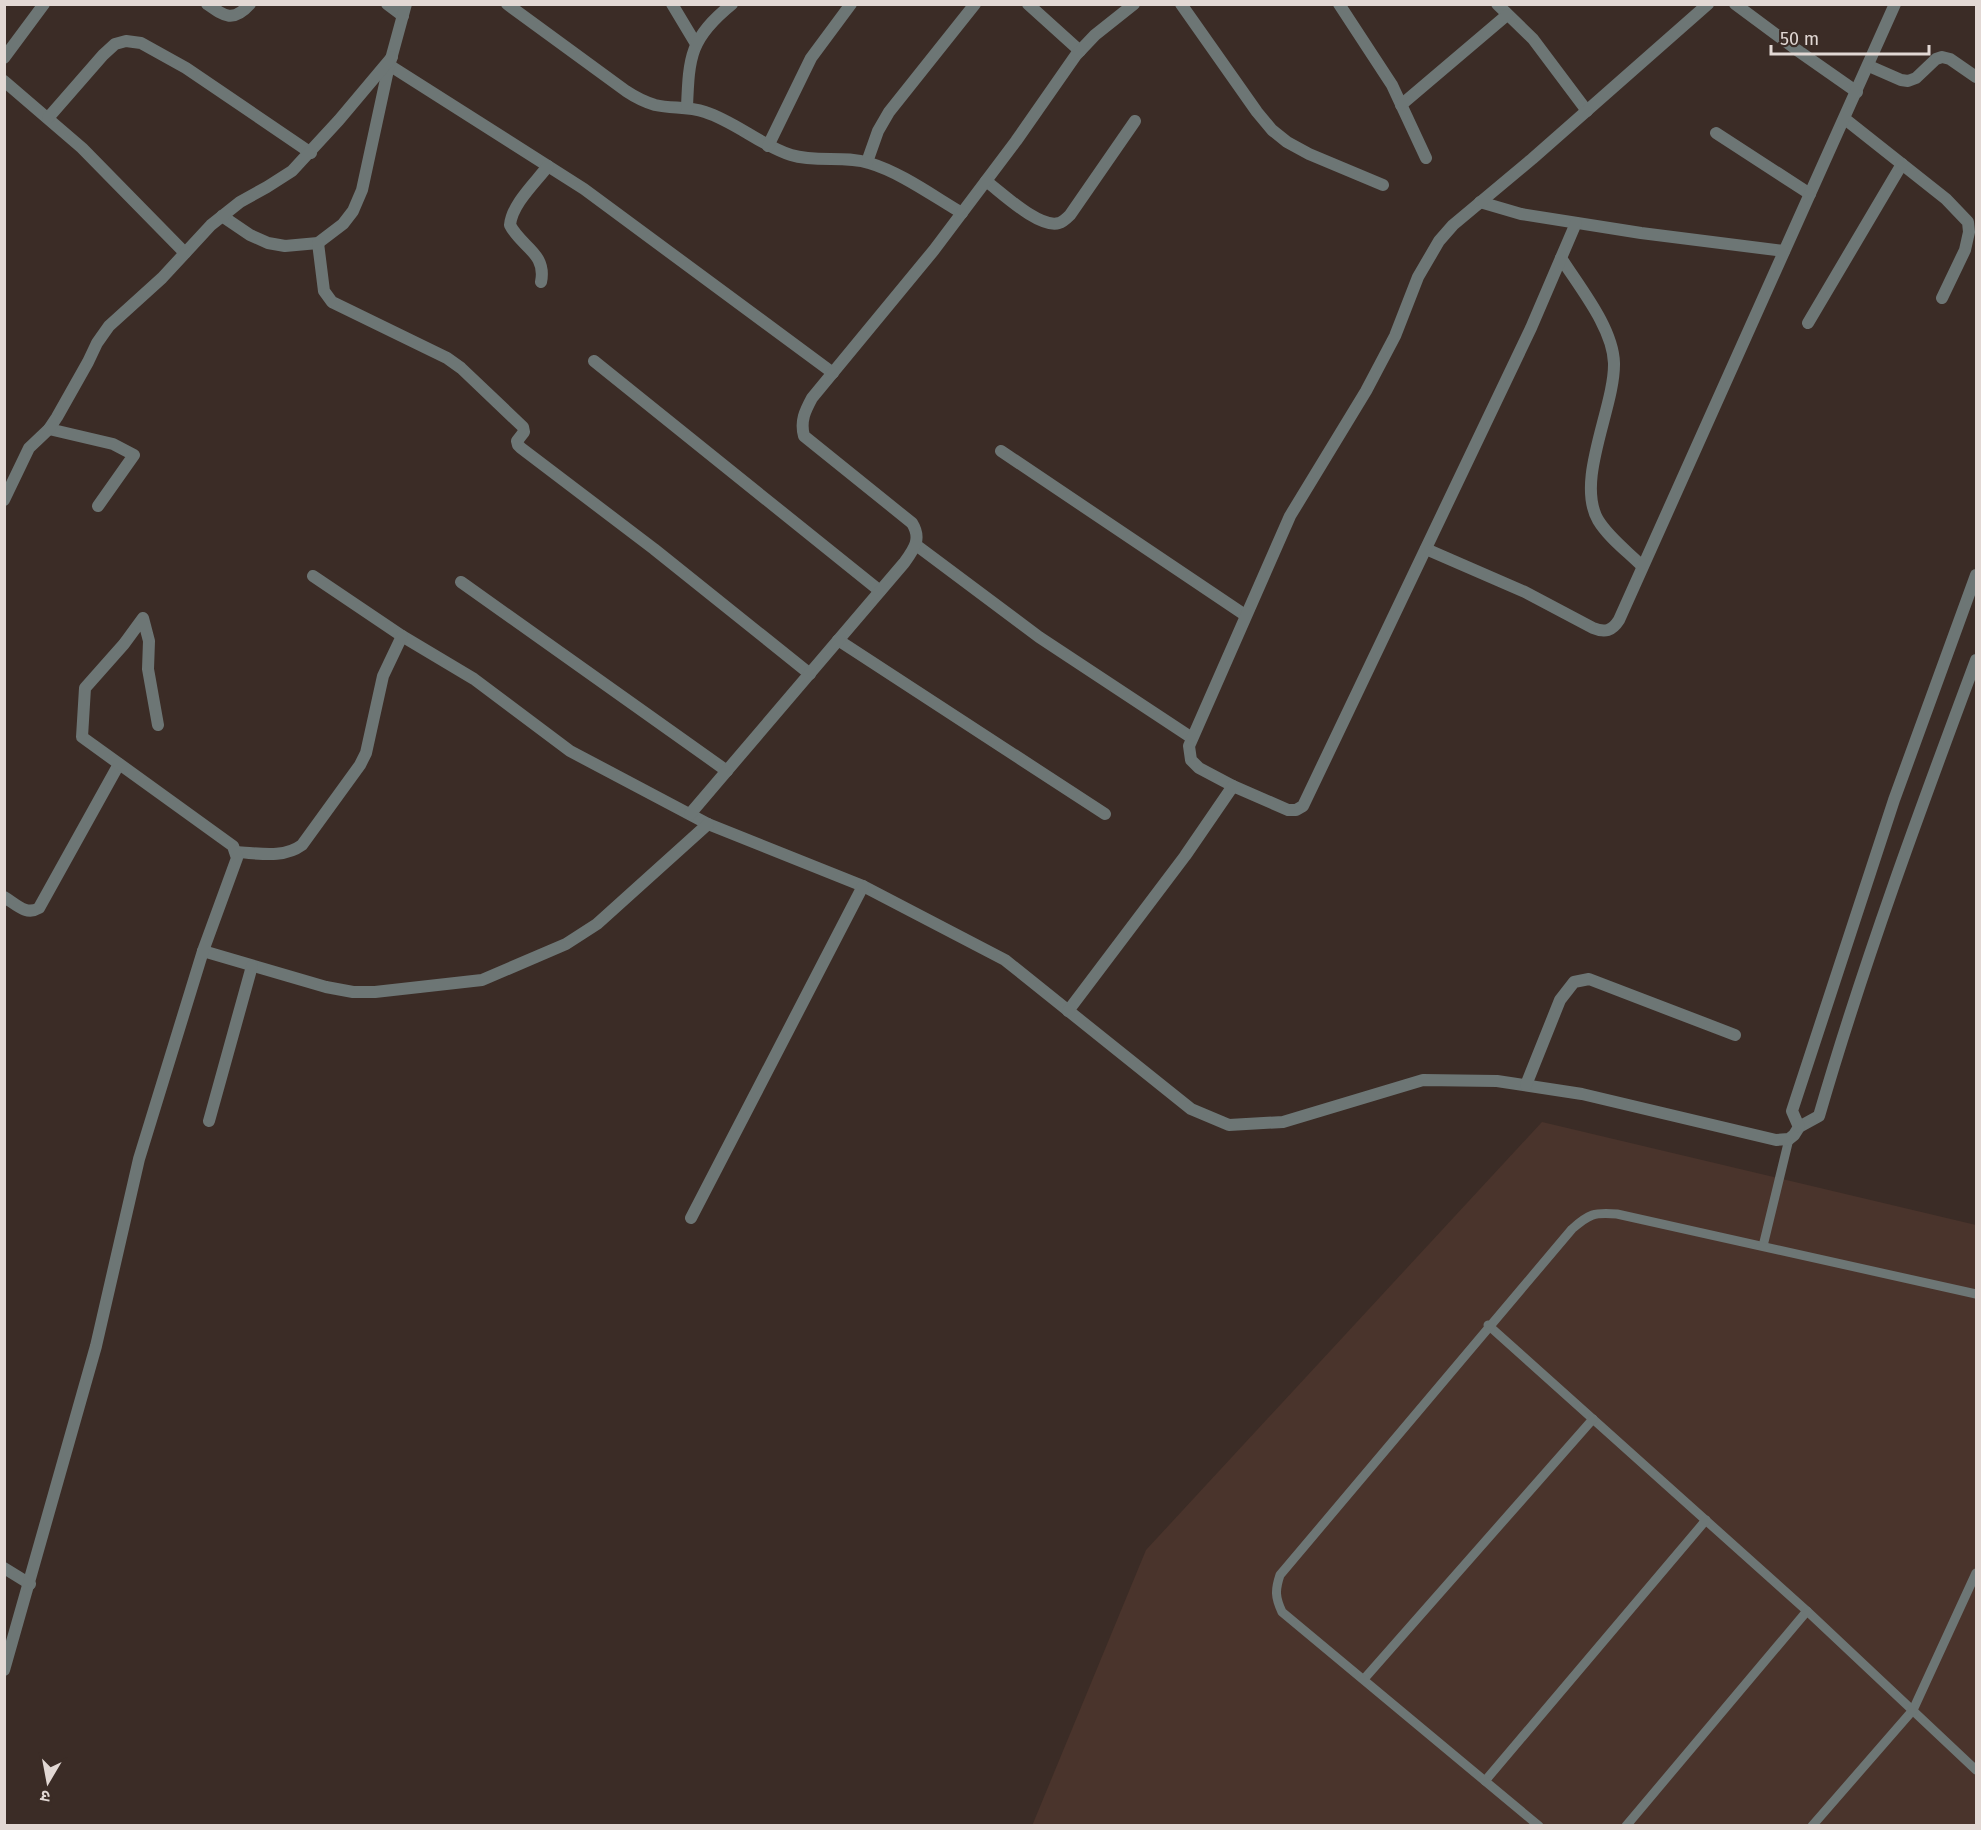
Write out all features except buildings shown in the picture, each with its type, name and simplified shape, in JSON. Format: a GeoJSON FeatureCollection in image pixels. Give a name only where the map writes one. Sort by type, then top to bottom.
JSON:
{"type":"FeatureCollection","features":[{"type":"Feature","properties":{"kind":"street"},"geometry":{"type":"LineString","coordinates":[[4,58],[44,4]]}},
{"type":"Feature","properties":{"kind":"street"},"geometry":{"type":"LineString","coordinates":[[207,4],[224,15],[231,16],[239,14],[250,4]]}},
{"type":"Feature","properties":{"kind":"street"},"geometry":{"type":"LineString","coordinates":[[222,216],[250,235],[268,243],[285,246],[318,243],[343,224],[353,210],[362,190],[405,10],[387,4]]}},
{"type":"Feature","properties":{"kind":"street"},"geometry":{"type":"LineString","coordinates":[[507,4],[633,95],[655,105],[687,107],[720,118],[768,146],[806,158],[867,162],[894,173],[962,213]]}},
{"type":"Feature","properties":{"kind":"street"},"geometry":{"type":"LineString","coordinates":[[672,4],[696,44]]}},
{"type":"Feature","properties":{"kind":"street"},"geometry":{"type":"LineString","coordinates":[[687,107],[690,59],[696,44],[707,28],[732,4]]}},
{"type":"Feature","properties":{"kind":"street"},"geometry":{"type":"LineString","coordinates":[[768,146],[811,58],[851,4]]}},
{"type":"Feature","properties":{"kind":"street"},"geometry":{"type":"LineString","coordinates":[[867,162],[878,131],[889,112],[975,4]]}},
{"type":"Feature","properties":{"kind":"street"},"geometry":{"type":"LineString","coordinates":[[1028,4],[1080,51]]}},
{"type":"Feature","properties":{"kind":"street"},"geometry":{"type":"LineString","coordinates":[[690,814],[904,563],[916,545],[917,530],[912,522],[804,436],[801,426],[812,398],[934,250],[1080,51],[1095,35],[1134,4]]}},
{"type":"Feature","properties":{"kind":"street"},"geometry":{"type":"LineString","coordinates":[[1181,4],[1272,130],[1287,142],[1309,154],[1383,185]]}},
{"type":"Feature","properties":{"kind":"street"},"geometry":{"type":"LineString","coordinates":[[1339,4],[1376,58],[1426,158]]}},
{"type":"Feature","properties":{"kind":"street"},"geometry":{"type":"LineString","coordinates":[[1497,4],[1533,39],[1587,111]]}},
{"type":"Feature","properties":{"kind":"street"},"geometry":{"type":"LineString","coordinates":[[1576,223],[1531,328],[1303,806],[1296,810],[1288,810],[1199,768],[1191,760],[1189,746],[1245,615],[1290,516],[1366,391],[1395,336],[1428,257],[1453,225],[1708,4]]}},
{"type":"Feature","properties":{"kind":"street"},"geometry":{"type":"LineString","coordinates":[[1735,4],[1857,92]]}},
{"type":"Feature","properties":{"kind":"street"},"geometry":{"type":"LineString","coordinates":[[1426,549],[1526,592],[1601,631],[1614,628],[1895,4]]}},
{"type":"Feature","properties":{"kind":"street"},"geometry":{"type":"LineString","coordinates":[[1401,105],[1507,15]]}},
{"type":"Feature","properties":{"kind":"street"},"geometry":{"type":"LineString","coordinates":[[48,118],[103,55],[115,44],[126,41],[141,44],[186,68],[310,153]]}},
{"type":"Feature","properties":{"kind":"street"},"geometry":{"type":"LineString","coordinates":[[1869,66],[1908,81],[1916,78],[1936,58],[1942,57],[1950,59],[1977,77]]}},
{"type":"Feature","properties":{"kind":"street"},"geometry":{"type":"LineString","coordinates":[[4,500],[29,448],[49,429],[97,343],[109,326],[162,279],[211,225],[240,202],[292,171],[391,61]]}},
{"type":"Feature","properties":{"kind":"street"},"geometry":{"type":"LineString","coordinates":[[391,61],[584,189],[833,373]]}},
{"type":"Feature","properties":{"kind":"street"},"geometry":{"type":"LineString","coordinates":[[4,81],[82,148],[185,253]]}},
{"type":"Feature","properties":{"kind":"street"},"geometry":{"type":"LineString","coordinates":[[1845,119],[1946,198],[1968,222],[1969,232],[1965,250],[1942,298]]}},
{"type":"Feature","properties":{"kind":"street"},"geometry":{"type":"LineString","coordinates":[[986,181],[1035,218],[1050,224],[1058,224],[1070,215],[1135,122]]}},
{"type":"Feature","properties":{"kind":"street"},"geometry":{"type":"LineString","coordinates":[[1716,134],[1810,194]]}},
{"type":"Feature","properties":{"kind":"street"},"geometry":{"type":"LineString","coordinates":[[1808,323],[1902,164]]}},
{"type":"Feature","properties":{"kind":"street"},"geometry":{"type":"LineString","coordinates":[[541,282],[543,270],[539,259],[510,225],[512,214],[518,204],[548,166]]}},
{"type":"Feature","properties":{"kind":"street"},"geometry":{"type":"LineString","coordinates":[[1480,202],[1521,214],[1576,223],[1784,251]]}},
{"type":"Feature","properties":{"kind":"street"},"geometry":{"type":"LineString","coordinates":[[318,243],[324,291],[332,302],[427,347],[461,368],[523,427],[524,432],[517,441],[520,448],[654,549],[810,674]]}},
{"type":"Feature","properties":{"kind":"street"},"geometry":{"type":"LineString","coordinates":[[1561,258],[1601,322],[1609,341],[1614,363],[1612,385],[1591,480],[1592,503],[1597,518],[1608,533],[1642,566]]}},
{"type":"Feature","properties":{"kind":"street"},"geometry":{"type":"LineString","coordinates":[[594,361],[880,591]]}},
{"type":"Feature","properties":{"kind":"street"},"geometry":{"type":"LineString","coordinates":[[49,429],[113,444],[134,455],[98,506]]}},
{"type":"Feature","properties":{"kind":"street"},"geometry":{"type":"LineString","coordinates":[[1000,451],[1245,615]]}},
{"type":"Feature","properties":{"kind":"street"},"geometry":{"type":"LineString","coordinates":[[916,545],[1039,637],[1192,738]]}},
{"type":"Feature","properties":{"kind":"street"},"geometry":{"type":"LineString","coordinates":[[1799,1127],[1792,1111],[1894,800],[1977,575]]}},
{"type":"Feature","properties":{"kind":"street"},"geometry":{"type":"LineString","coordinates":[[313,576],[402,636],[474,679],[570,751],[708,824],[863,885],[1005,960],[1191,1108],[1229,1125],[1283,1122],[1423,1080],[1497,1080],[1582,1094],[1776,1140],[1789,1139],[1799,1127],[1820,1116],[1845,1027],[1921,808],[1977,660]]}},
{"type":"Feature","properties":{"kind":"street"},"geometry":{"type":"LineString","coordinates":[[462,582],[727,771]]}},
{"type":"Feature","properties":{"kind":"street"},"geometry":{"type":"LineString","coordinates":[[4,1670],[96,1346],[138,1159],[203,951],[235,866],[236,852],[233,846],[82,737],[86,688],[124,645],[143,618],[149,641],[148,669],[158,725]]}},
{"type":"Feature","properties":{"kind":"street"},"geometry":{"type":"LineString","coordinates":[[236,852],[284,854],[302,845],[360,765],[366,753],[383,676],[402,636]]}},
{"type":"Feature","properties":{"kind":"street"},"geometry":{"type":"LineString","coordinates":[[838,640],[1105,814]]}},
{"type":"Feature","properties":{"kind":"street"},"geometry":{"type":"LineString","coordinates":[[4,897],[31,912],[39,908],[119,764]]}},
{"type":"Feature","properties":{"kind":"street"},"geometry":{"type":"LineString","coordinates":[[1068,1011],[1185,856],[1233,786]]}},
{"type":"Feature","properties":{"kind":"street"},"geometry":{"type":"LineString","coordinates":[[203,951],[326,987],[353,992],[375,992],[482,980],[566,944],[597,924],[708,824]]}},
{"type":"Feature","properties":{"kind":"street"},"geometry":{"type":"LineString","coordinates":[[691,1218],[863,885]]}},
{"type":"Feature","properties":{"kind":"street"},"geometry":{"type":"LineString","coordinates":[[209,1121],[252,966]]}},
{"type":"Feature","properties":{"kind":"street"},"geometry":{"type":"LineString","coordinates":[[1526,1085],[1560,1000],[1574,982],[1588,979],[1735,1035]]}},
{"type":"Feature","properties":{"kind":"street"},"geometry":{"type":"LineString","coordinates":[[4,1568],[30,1584]]}},
{"type":"Feature","properties":{"kind":"lane"},"geometry":{"type":"LineString","coordinates":[[1763,1246],[1789,1139]]}},
{"type":"Feature","properties":{"kind":"lane"},"geometry":{"type":"LineString","coordinates":[[1539,1826],[1282,1612],[1276,1600],[1275,1590],[1280,1575],[1488,1325],[1572,1229],[1587,1216],[1599,1212],[1617,1214],[1977,1294]]}},
{"type":"Feature","properties":{"kind":"lane"},"geometry":{"type":"LineString","coordinates":[[1488,1325],[1807,1611],[1977,1770]]}},
{"type":"Feature","properties":{"kind":"lane"},"geometry":{"type":"LineString","coordinates":[[1364,1679],[1593,1419]]}},
{"type":"Feature","properties":{"kind":"lane"},"geometry":{"type":"LineString","coordinates":[[1485,1781],[1706,1520]]}},
{"type":"Feature","properties":{"kind":"lane"},"geometry":{"type":"LineString","coordinates":[[1812,1826],[1913,1710],[1977,1573]]}},
{"type":"Feature","properties":{"kind":"lane"},"geometry":{"type":"LineString","coordinates":[[1626,1826],[1807,1611]]}},
{"type":"Feature","properties":{"kind":"shaded area"},"geometry":{"type":"Polygon","coordinates":[[[1542,1122],[1976,1225],[1976,1825],[1032,1826],[1146,1550],[1542,1122]]]}}]}
